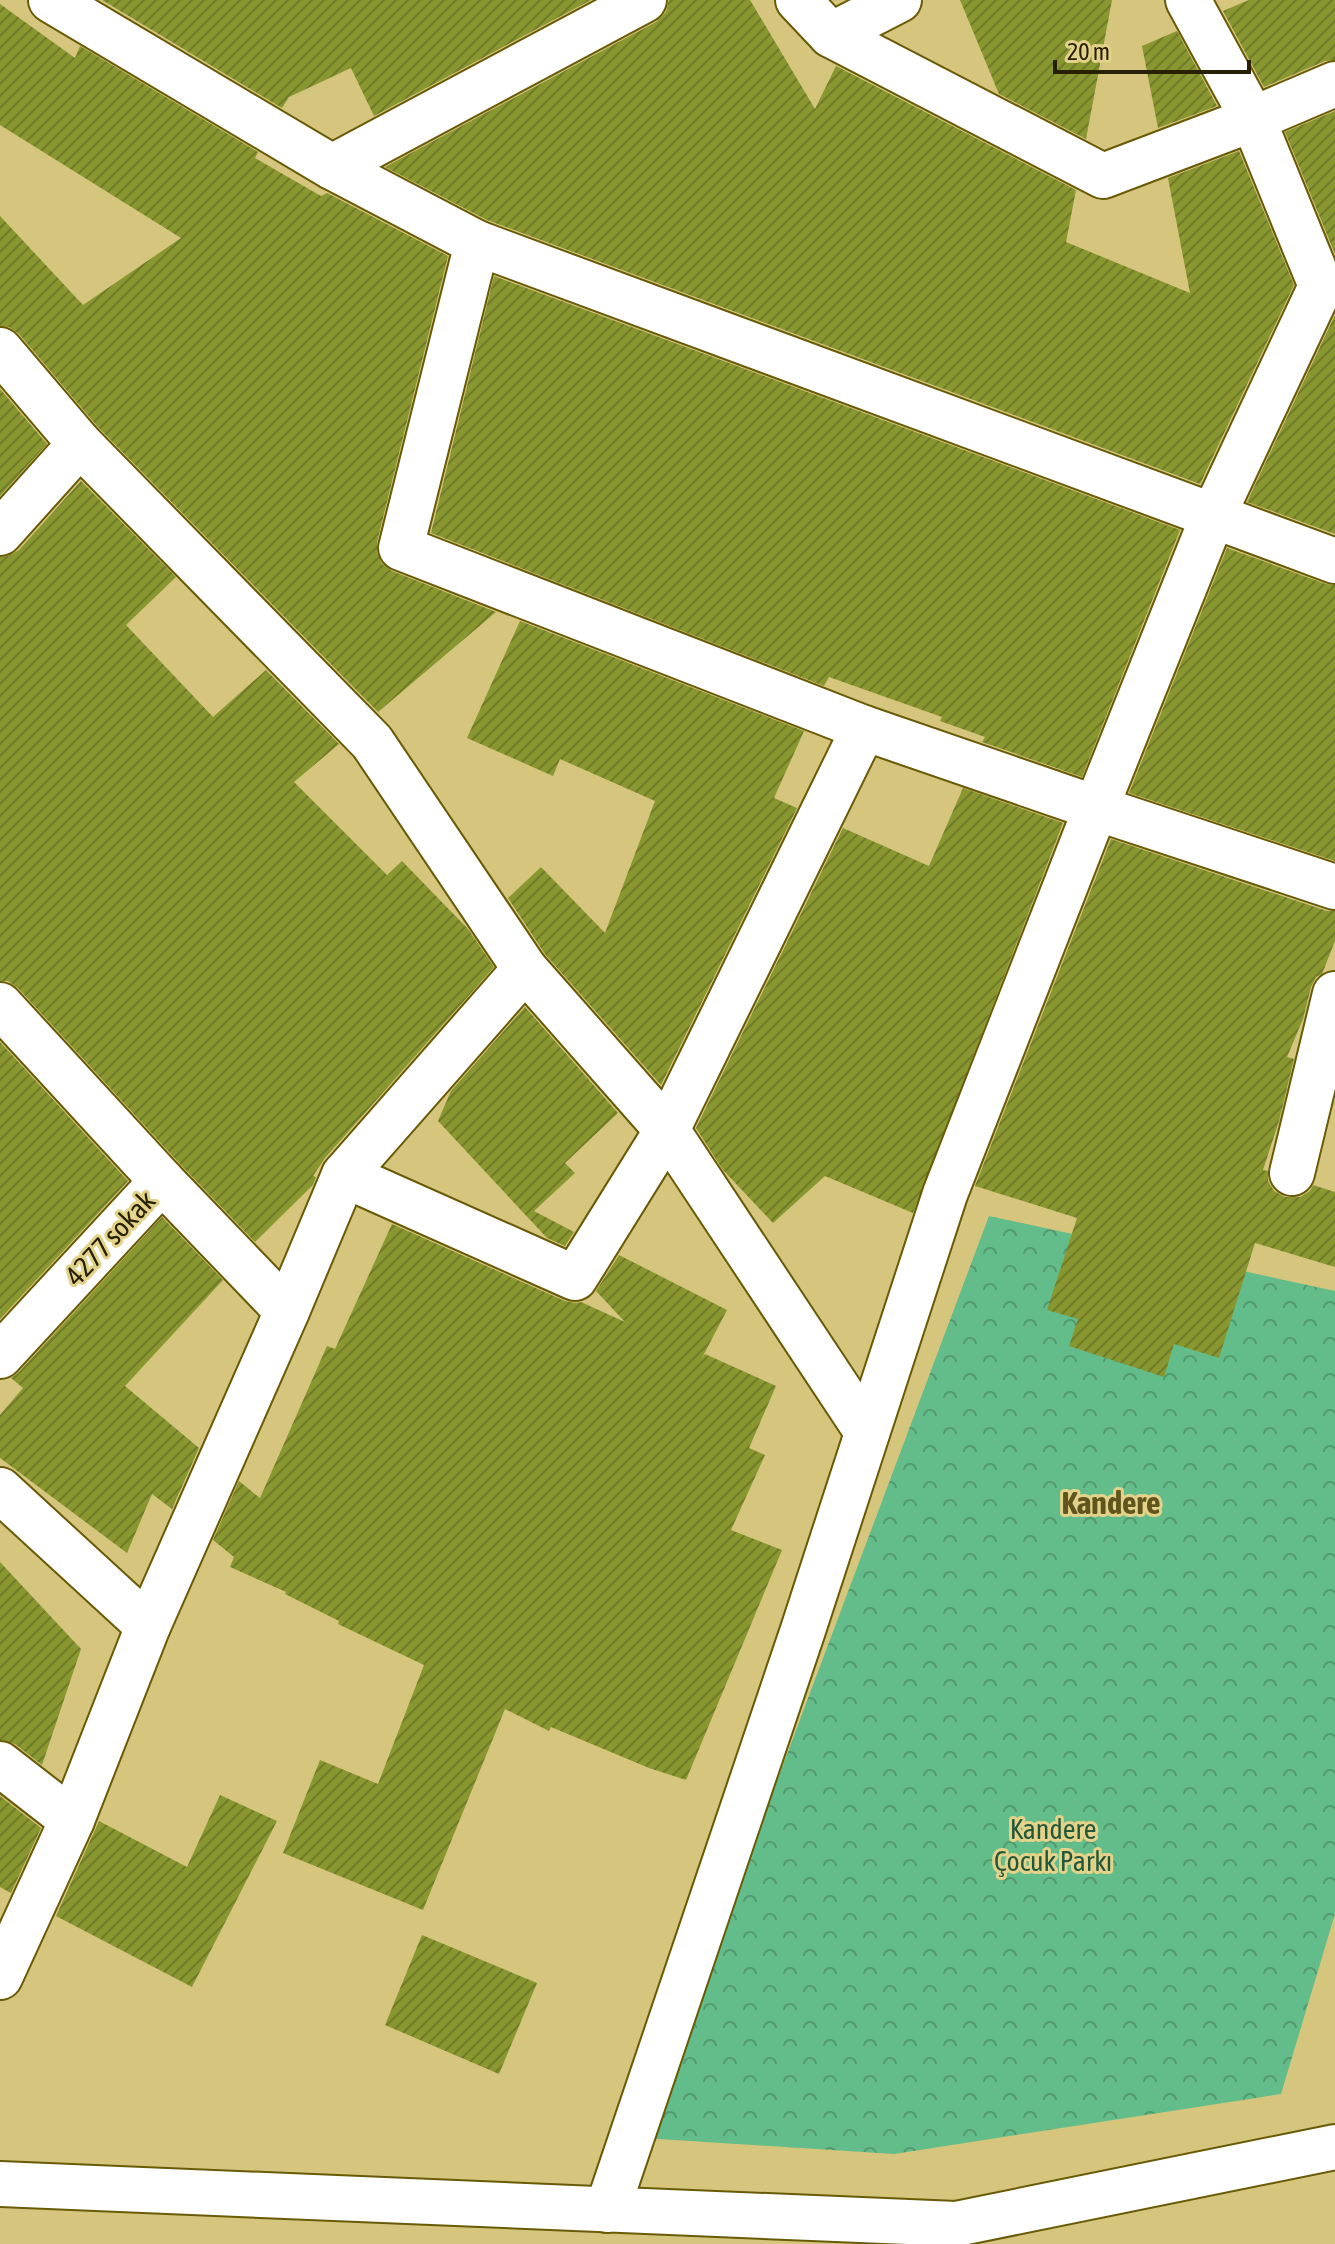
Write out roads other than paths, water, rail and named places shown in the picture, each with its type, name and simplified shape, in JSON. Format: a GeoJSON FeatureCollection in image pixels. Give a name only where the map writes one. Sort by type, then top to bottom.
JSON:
{"type":"FeatureCollection","features":[{"type":"Feature","properties":{"kind":"street"},"geometry":{"type":"LineString","coordinates":[[51,0],[332,167],[477,243],[1335,561]]}},
{"type":"Feature","properties":{"kind":"street"},"geometry":{"type":"LineString","coordinates":[[332,167],[644,0]]}},
{"type":"Feature","properties":{"kind":"street"},"geometry":{"type":"LineString","coordinates":[[798,0],[831,35],[1103,176],[1335,84]]}},
{"type":"Feature","properties":{"kind":"street"},"geometry":{"type":"LineString","coordinates":[[831,35],[899,0]]}},
{"type":"Feature","properties":{"kind":"street"},"geometry":{"type":"LineString","coordinates":[[607,2210],[798,1645],[945,1194],[1213,516],[1328,288],[1253,119],[1188,0]]}},
{"type":"Feature","properties":{"kind":"street"},"geometry":{"type":"LineString","coordinates":[[477,243],[401,548],[864,728],[1335,887]]}},
{"type":"Feature","properties":{"kind":"street"},"geometry":{"type":"LineString","coordinates":[[0,350],[80,444],[372,742],[525,969],[667,1130],[867,1432]]}},
{"type":"Feature","properties":{"kind":"street"},"geometry":{"type":"LineString","coordinates":[[0,533],[80,444]]}},
{"type":"Feature","properties":{"kind":"street"},"geometry":{"type":"LineString","coordinates":[[344,1175],[575,1278],[667,1130],[864,728]]}},
{"type":"Feature","properties":{"kind":"street"},"geometry":{"type":"LineString","coordinates":[[0,1977],[72,1820],[148,1626],[344,1175],[525,969]]}},
{"type":"Feature","properties":{"kind":"street"},"geometry":{"type":"LineString","coordinates":[[1292,1173],[1335,994]]}},
{"type":"Feature","properties":{"kind":"street"},"geometry":{"type":"LineString","coordinates":[[0,1005],[162,1181]]}},
{"type":"Feature","properties":{"kind":"street","name":"4277 sokak"},"geometry":{"type":"LineString","coordinates":[[0,1356],[162,1181],[287,1311]]}},
{"type":"Feature","properties":{"kind":"street"},"geometry":{"type":"LineString","coordinates":[[0,1490],[148,1626]]}},
{"type":"Feature","properties":{"kind":"street"},"geometry":{"type":"LineString","coordinates":[[0,1764],[72,1820]]}},
{"type":"Feature","properties":{"kind":"street"},"geometry":{"type":"LineString","coordinates":[[0,2184],[956,2224],[1335,2147]]}},
{"type":"Feature","properties":{"kind":"district","name":"Kandere"},"geometry":{"type":"Point","coordinates":[1111,1502]}},
{"type":"Feature","properties":{"kind":"park label","name":"Kandere Çocuk Parkı"},"geometry":{"type":"Point","coordinates":[1053,1845]}}]}
